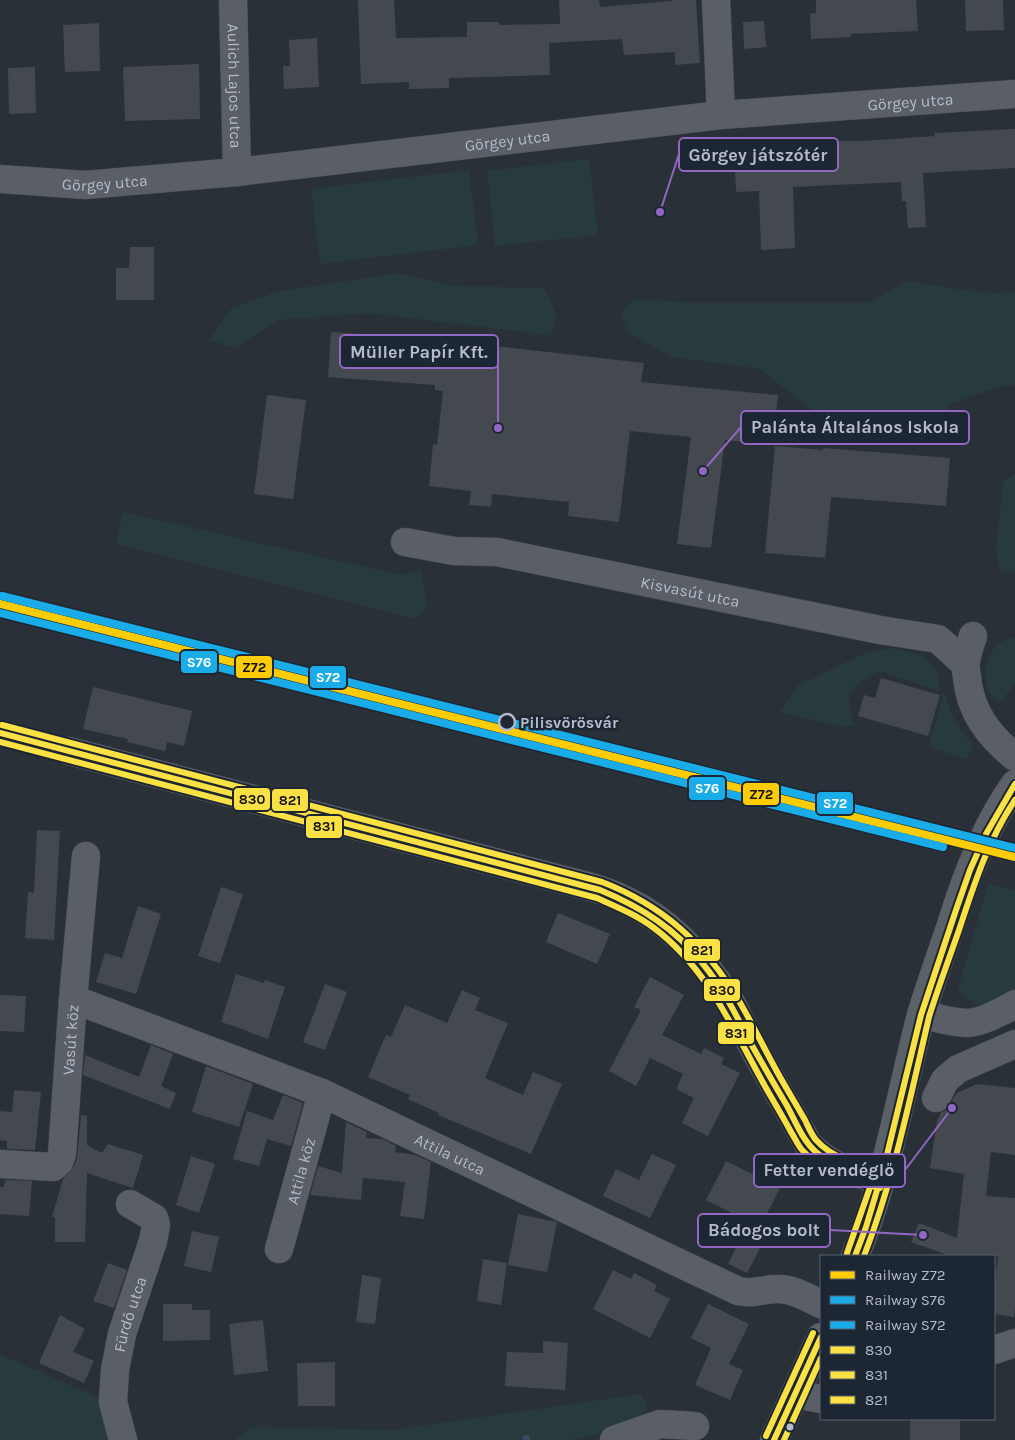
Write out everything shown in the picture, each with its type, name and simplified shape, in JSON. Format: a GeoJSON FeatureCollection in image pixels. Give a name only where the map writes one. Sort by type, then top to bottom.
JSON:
{"type":"FeatureCollection","features":[{"type":"Feature","properties":{"kind":"main road"},"geometry":{"type":"LineString","coordinates":[[855,1255],[882,1179],[922,1014],[959,897],[995,816],[1015,784]]}},
{"type":"Feature","properties":{"kind":"main road"},"geometry":{"type":"LineString","coordinates":[[774,1440],[820,1338]]}},
{"type":"Feature","properties":{"kind":"street","name":"Aulich Lajos utca"},"geometry":{"type":"LineString","coordinates":[[233,0],[237,172]]}},
{"type":"Feature","properties":{"kind":"street"},"geometry":{"type":"LineString","coordinates":[[716,0],[721,115]]}},
{"type":"Feature","properties":{"kind":"street","name":"Görgey utca"},"geometry":{"type":"LineString","coordinates":[[0,179],[85,185],[237,172],[721,115],[1015,94]]}},
{"type":"Feature","properties":{"kind":"street","name":"Kisvasút utca"},"geometry":{"type":"LineString","coordinates":[[405,542],[454,551],[497,552],[871,628],[938,639],[965,664]]}},
{"type":"Feature","properties":{"kind":"street"},"geometry":{"type":"LineString","coordinates":[[973,636],[965,664],[968,688],[977,714],[984,726],[1007,751]]}},
{"type":"Feature","properties":{"kind":"street"},"geometry":{"type":"LineString","coordinates":[[69,751],[518,868],[600,890],[625,899],[672,930],[702,961],[730,1002],[752,1046],[808,1144],[818,1155],[835,1166],[858,1174],[882,1179]]}},
{"type":"Feature","properties":{"kind":"street","name":"Vasút köz"},"geometry":{"type":"LineString","coordinates":[[0,1164],[53,1167],[59,1162],[62,1154],[86,856]]}},
{"type":"Feature","properties":{"kind":"street","name":"Attila utca"},"geometry":{"type":"LineString","coordinates":[[73,999],[322,1093],[738,1291],[749,1294],[778,1288],[797,1293],[820,1304]]}},
{"type":"Feature","properties":{"kind":"street"},"geometry":{"type":"LineString","coordinates":[[922,1014],[947,1021],[969,1023],[1015,1004]]}},
{"type":"Feature","properties":{"kind":"street"},"geometry":{"type":"LineString","coordinates":[[936,1098],[945,1080],[958,1069],[1015,1044]]}},
{"type":"Feature","properties":{"kind":"street","name":"Attila köz"},"geometry":{"type":"LineString","coordinates":[[279,1249],[322,1093]]}},
{"type":"Feature","properties":{"kind":"street","name":"Fürdő utca"},"geometry":{"type":"LineString","coordinates":[[123,1440],[113,1402],[115,1370],[122,1334],[153,1241],[156,1225],[154,1218],[130,1204]]}},
{"type":"Feature","properties":{"kind":"street"},"geometry":{"type":"LineString","coordinates":[[995,1350],[1015,1343]]}},
{"type":"Feature","properties":{"kind":"street"},"geometry":{"type":"LineString","coordinates":[[795,1394],[820,1399]]}},
{"type":"Feature","properties":{"kind":"street"},"geometry":{"type":"LineString","coordinates":[[614,1440],[660,1424],[695,1426]]}},
{"type":"Feature","properties":{"kind":"green space"},"geometry":{"type":"Polygon","coordinates":[[[589,159],[598,235],[495,246],[487,171],[589,159]]]}},
{"type":"Feature","properties":{"kind":"green space"},"geometry":{"type":"Polygon","coordinates":[[[469,170],[478,245],[320,264],[311,189],[469,170]]]}},
{"type":"Feature","properties":{"kind":"green space"},"geometry":{"type":"Polygon","coordinates":[[[397,273],[455,286],[544,288],[557,316],[550,335],[368,313],[279,320],[235,348],[209,340],[231,309],[275,292],[397,273]]]}},
{"type":"Feature","properties":{"kind":"green space"},"geometry":{"type":"Polygon","coordinates":[[[907,281],[979,292],[1006,293],[1015,291],[1015,385],[1004,385],[951,404],[929,436],[836,428],[760,369],[672,357],[627,332],[621,312],[634,299],[694,303],[869,303],[907,281]]]}},
{"type":"Feature","properties":{"kind":"green space"},"geometry":{"type":"Polygon","coordinates":[[[1015,474],[1015,571],[1001,572],[996,552],[1003,482],[1015,474]]]}},
{"type":"Feature","properties":{"kind":"green space"},"geometry":{"type":"Polygon","coordinates":[[[123,512],[401,575],[422,571],[427,607],[416,619],[116,544],[123,512]]]}},
{"type":"Feature","properties":{"kind":"green space"},"geometry":{"type":"Polygon","coordinates":[[[1015,638],[1015,684],[999,703],[991,694],[986,682],[987,662],[997,645],[1003,641],[1015,638]]]}},
{"type":"Feature","properties":{"kind":"green space"},"geometry":{"type":"Polygon","coordinates":[[[891,648],[919,655],[931,663],[938,675],[940,691],[880,671],[862,681],[851,691],[849,705],[855,725],[844,727],[780,712],[797,686],[863,654],[891,648]]]}},
{"type":"Feature","properties":{"kind":"green space"},"geometry":{"type":"Polygon","coordinates":[[[944,690],[951,713],[972,744],[973,749],[965,759],[929,747],[944,690]]]}},
{"type":"Feature","properties":{"kind":"green space"},"geometry":{"type":"Polygon","coordinates":[[[988,884],[1015,890],[1015,993],[991,1003],[979,1004],[972,1002],[958,989],[988,884]]]}},
{"type":"Feature","properties":{"kind":"green space"},"geometry":{"type":"Polygon","coordinates":[[[0,1354],[106,1401],[112,1440],[0,1440],[0,1354]]]}},
{"type":"Feature","properties":{"kind":"green space"},"geometry":{"type":"Polygon","coordinates":[[[641,1394],[647,1407],[632,1428],[570,1440],[235,1440],[252,1427],[392,1430],[641,1394]]]}},
{"type":"Feature","properties":{"kind":"building"},"geometry":{"type":"Polygon","coordinates":[[[358,0],[394,0],[396,38],[467,37],[467,22],[499,22],[499,25],[560,24],[559,0],[599,0],[600,7],[672,0],[696,0],[700,63],[675,65],[675,52],[624,55],[622,39],[549,43],[550,75],[449,78],[449,88],[409,89],[409,82],[361,84],[358,0]]]}},
{"type":"Feature","properties":{"kind":"building"},"geometry":{"type":"Polygon","coordinates":[[[816,0],[916,0],[918,31],[851,34],[851,37],[811,39],[810,14],[816,13],[816,0]]]}},
{"type":"Feature","properties":{"kind":"building"},"geometry":{"type":"Polygon","coordinates":[[[965,0],[1003,0],[1004,30],[966,31],[965,0]]]}},
{"type":"Feature","properties":{"kind":"building"},"geometry":{"type":"Polygon","coordinates":[[[764,21],[766,47],[744,49],[743,22],[764,21]]]}},
{"type":"Feature","properties":{"kind":"building"},"geometry":{"type":"Polygon","coordinates":[[[99,23],[100,71],[65,72],[63,25],[99,23]]]}},
{"type":"Feature","properties":{"kind":"building"},"geometry":{"type":"Polygon","coordinates":[[[317,38],[319,87],[284,89],[283,66],[290,66],[289,40],[317,38]]]}},
{"type":"Feature","properties":{"kind":"building"},"geometry":{"type":"Polygon","coordinates":[[[199,64],[200,119],[125,121],[123,67],[199,64]]]}},
{"type":"Feature","properties":{"kind":"building"},"geometry":{"type":"Polygon","coordinates":[[[35,67],[36,113],[9,114],[8,68],[35,67]]]}},
{"type":"Feature","properties":{"kind":"building"},"geometry":{"type":"Polygon","coordinates":[[[1015,129],[1015,168],[923,173],[926,227],[908,228],[906,201],[902,201],[901,182],[793,187],[795,248],[761,250],[759,191],[736,192],[734,149],[817,146],[816,141],[863,141],[935,136],[934,133],[1015,129]]]}},
{"type":"Feature","properties":{"kind":"building"},"geometry":{"type":"Polygon","coordinates":[[[130,247],[154,247],[154,300],[116,300],[116,268],[129,268],[130,247]]]}},
{"type":"Feature","properties":{"kind":"building"},"geometry":{"type":"Polygon","coordinates":[[[331,332],[441,340],[644,363],[641,382],[778,395],[773,445],[725,440],[711,548],[677,544],[691,437],[630,431],[619,522],[568,516],[569,502],[492,494],[491,507],[469,505],[471,491],[429,486],[433,444],[437,445],[443,391],[435,390],[435,385],[328,377],[331,332]]]}},
{"type":"Feature","properties":{"kind":"building"},"geometry":{"type":"Polygon","coordinates":[[[267,395],[306,400],[293,499],[254,494],[267,395]]]}},
{"type":"Feature","properties":{"kind":"building"},"geometry":{"type":"Polygon","coordinates":[[[775,446],[950,458],[946,506],[831,497],[825,558],[765,553],[775,446]]]}},
{"type":"Feature","properties":{"kind":"building"},"geometry":{"type":"Polygon","coordinates":[[[881,678],[940,695],[928,736],[858,716],[864,695],[875,698],[881,678]]]}},
{"type":"Feature","properties":{"kind":"building"},"geometry":{"type":"Polygon","coordinates":[[[93,687],[192,711],[184,746],[167,742],[165,751],[127,742],[128,739],[83,729],[93,687]]]}},
{"type":"Feature","properties":{"kind":"building"},"geometry":{"type":"Polygon","coordinates":[[[37,830],[60,831],[54,940],[25,938],[28,892],[34,893],[37,830]]]}},
{"type":"Feature","properties":{"kind":"building"},"geometry":{"type":"Polygon","coordinates":[[[221,887],[243,894],[220,963],[198,956],[221,887]]]}},
{"type":"Feature","properties":{"kind":"building"},"geometry":{"type":"Polygon","coordinates":[[[138,906],[161,914],[136,994],[96,982],[105,953],[122,958],[138,906]]]}},
{"type":"Feature","properties":{"kind":"building"},"geometry":{"type":"Polygon","coordinates":[[[558,913],[610,934],[597,964],[546,942],[558,913]]]}},
{"type":"Feature","properties":{"kind":"building"},"geometry":{"type":"Polygon","coordinates":[[[236,974],[264,983],[265,980],[285,987],[268,1039],[221,1022],[236,974]]]}},
{"type":"Feature","properties":{"kind":"building"},"geometry":{"type":"Polygon","coordinates":[[[650,977],[684,995],[662,1035],[701,1054],[704,1048],[724,1058],[721,1064],[740,1073],[708,1136],[682,1123],[694,1098],[676,1089],[683,1074],[650,1058],[636,1086],[609,1071],[641,1010],[634,1007],[650,977]]]}},
{"type":"Feature","properties":{"kind":"building"},"geometry":{"type":"Polygon","coordinates":[[[325,984],[347,992],[325,1050],[303,1042],[325,984]]]}},
{"type":"Feature","properties":{"kind":"building"},"geometry":{"type":"Polygon","coordinates":[[[462,990],[480,998],[475,1010],[508,1023],[485,1078],[523,1095],[533,1072],[562,1084],[531,1154],[438,1115],[439,1113],[408,1099],[410,1095],[368,1077],[386,1035],[391,1037],[405,1005],[447,1023],[462,990]]]}},
{"type":"Feature","properties":{"kind":"building"},"geometry":{"type":"Polygon","coordinates":[[[0,995],[26,996],[24,1032],[0,1031],[0,995]]]}},
{"type":"Feature","properties":{"kind":"building"},"geometry":{"type":"Polygon","coordinates":[[[151,1045],[173,1054],[161,1086],[176,1093],[170,1109],[83,1075],[85,1055],[139,1077],[151,1045]]]}},
{"type":"Feature","properties":{"kind":"building"},"geometry":{"type":"Polygon","coordinates":[[[206,1066],[253,1084],[239,1127],[192,1112],[206,1066]]]}},
{"type":"Feature","properties":{"kind":"building"},"geometry":{"type":"Polygon","coordinates":[[[977,1084],[1015,1088],[1015,1155],[991,1152],[986,1196],[1015,1198],[1014,1317],[995,1314],[995,1281],[998,1256],[947,1255],[911,1242],[919,1223],[957,1238],[964,1174],[930,1168],[937,1121],[941,1112],[945,1111],[959,1092],[977,1084]]]}},
{"type":"Feature","properties":{"kind":"building"},"geometry":{"type":"Polygon","coordinates":[[[14,1090],[41,1092],[35,1150],[7,1149],[7,1141],[0,1140],[0,1111],[12,1112],[14,1090]]]}},
{"type":"Feature","properties":{"kind":"building"},"geometry":{"type":"Polygon","coordinates":[[[283,1095],[303,1103],[291,1146],[267,1139],[259,1166],[233,1159],[247,1111],[273,1120],[283,1095]]]}},
{"type":"Feature","properties":{"kind":"building"},"geometry":{"type":"Polygon","coordinates":[[[81,1115],[87,1116],[87,1145],[102,1153],[108,1144],[143,1155],[133,1188],[87,1173],[85,1242],[55,1242],[55,1217],[52,1217],[63,1179],[73,1168],[77,1159],[81,1115]]]}},
{"type":"Feature","properties":{"kind":"building"},"geometry":{"type":"Polygon","coordinates":[[[346,1122],[367,1132],[366,1138],[383,1139],[396,1146],[395,1152],[415,1155],[431,1162],[424,1219],[400,1216],[405,1182],[363,1178],[361,1200],[310,1195],[318,1166],[342,1173],[346,1122]]]}},
{"type":"Feature","properties":{"kind":"building"},"geometry":{"type":"Polygon","coordinates":[[[652,1154],[676,1165],[650,1218],[603,1196],[616,1169],[639,1180],[652,1154]]]}},
{"type":"Feature","properties":{"kind":"building"},"geometry":{"type":"Polygon","coordinates":[[[191,1156],[215,1164],[199,1213],[176,1205],[191,1156]]]}},
{"type":"Feature","properties":{"kind":"building"},"geometry":{"type":"Polygon","coordinates":[[[726,1161],[780,1188],[760,1227],[706,1200],[726,1161]]]}},
{"type":"Feature","properties":{"kind":"building"},"geometry":{"type":"Polygon","coordinates":[[[5,1180],[32,1181],[29,1216],[0,1214],[0,1187],[4,1187],[5,1180]]]}},
{"type":"Feature","properties":{"kind":"building"},"geometry":{"type":"Polygon","coordinates":[[[518,1214],[557,1222],[547,1272],[508,1265],[518,1214]]]}},
{"type":"Feature","properties":{"kind":"building"},"geometry":{"type":"Polygon","coordinates":[[[746,1227],[766,1237],[747,1273],[728,1264],[746,1227]]]}},
{"type":"Feature","properties":{"kind":"building"},"geometry":{"type":"Polygon","coordinates":[[[192,1231],[219,1237],[211,1272],[184,1266],[192,1231]]]}},
{"type":"Feature","properties":{"kind":"building"},"geometry":{"type":"Polygon","coordinates":[[[483,1259],[507,1263],[501,1305],[477,1301],[483,1259]]]}},
{"type":"Feature","properties":{"kind":"building"},"geometry":{"type":"Polygon","coordinates":[[[108,1263],[127,1270],[114,1308],[93,1301],[108,1263]]]}},
{"type":"Feature","properties":{"kind":"building"},"geometry":{"type":"Polygon","coordinates":[[[613,1270],[631,1279],[634,1273],[657,1285],[654,1291],[670,1299],[650,1338],[593,1309],[613,1270]]]}},
{"type":"Feature","properties":{"kind":"building"},"geometry":{"type":"Polygon","coordinates":[[[362,1275],[381,1278],[375,1324],[356,1322],[362,1275]]]}},
{"type":"Feature","properties":{"kind":"building"},"geometry":{"type":"Polygon","coordinates":[[[163,1304],[192,1304],[192,1310],[210,1310],[210,1340],[163,1341],[163,1304]]]}},
{"type":"Feature","properties":{"kind":"building"},"geometry":{"type":"Polygon","coordinates":[[[708,1304],[749,1324],[729,1364],[743,1370],[730,1400],[695,1385],[711,1348],[691,1338],[708,1304]]]}},
{"type":"Feature","properties":{"kind":"building"},"geometry":{"type":"Polygon","coordinates":[[[60,1315],[85,1329],[73,1352],[94,1361],[84,1383],[39,1363],[60,1315]]]}},
{"type":"Feature","properties":{"kind":"building"},"geometry":{"type":"Polygon","coordinates":[[[263,1320],[268,1371],[234,1375],[229,1324],[263,1320]]]}},
{"type":"Feature","properties":{"kind":"building"},"geometry":{"type":"Polygon","coordinates":[[[543,1341],[568,1343],[565,1390],[505,1386],[507,1352],[543,1353],[543,1341]]]}},
{"type":"Feature","properties":{"kind":"building"},"geometry":{"type":"Polygon","coordinates":[[[335,1362],[335,1406],[298,1406],[297,1363],[335,1362]]]}},
{"type":"Feature","properties":{"kind":"building"},"geometry":{"type":"Polygon","coordinates":[[[910,1420],[960,1420],[960,1440],[910,1440],[910,1420]]]}},
{"type":"Feature","properties":{"kind":"rail line","name":"S72"},"geometry":{"type":"LineString","coordinates":[[2,596],[1015,848]]}},
{"type":"Feature","properties":{"kind":"rail line","name":"Z72"},"geometry":{"type":"LineString","coordinates":[[0,604],[1015,857]]}},
{"type":"Feature","properties":{"kind":"rail line","name":"S76"},"geometry":{"type":"LineString","coordinates":[[0,613],[943,847]]}},
{"type":"Feature","properties":{"kind":"transit line","name":"821"},"geometry":{"type":"LineString","coordinates":[[2,725],[602,882],[624,892],[664,915],[681,929],[712,962],[739,1001],[816,1140],[830,1152],[847,1161],[884,1170]]}},
{"type":"Feature","properties":{"kind":"transit line","name":"830"},"geometry":{"type":"LineString","coordinates":[[0,733],[600,890],[630,904],[657,920],[681,940],[693,951],[710,973],[729,1002],[799,1130],[811,1147],[823,1158],[839,1166],[882,1179]]}},
{"type":"Feature","properties":{"kind":"transit line","name":"831"},"geometry":{"type":"LineString","coordinates":[[0,742],[597,898],[627,912],[647,923],[674,945],[706,984],[733,1027],[803,1151],[811,1159],[838,1176],[880,1188]]}},
{"type":"Feature","properties":{"kind":"transit line","name":"830"},"geometry":{"type":"LineString","coordinates":[[855,1255],[884,1167],[921,1015],[957,907],[970,870],[986,834],[1015,784]]}},
{"type":"Feature","properties":{"kind":"transit line","name":"831"},"geometry":{"type":"LineString","coordinates":[[864,1255],[893,1168],[932,1006],[982,863],[1005,815],[1015,800]]}},
{"type":"Feature","properties":{"kind":"transit line","name":"821"},"geometry":{"type":"LineString","coordinates":[[847,1253],[874,1176]]}},
{"type":"Feature","properties":{"kind":"transit line","name":"821"},"geometry":{"type":"LineString","coordinates":[[766,1436],[813,1333]]}},
{"type":"Feature","properties":{"kind":"transit line","name":"830"},"geometry":{"type":"LineString","coordinates":[[774,1440],[820,1339]]}},
{"type":"Feature","properties":{"kind":"transit line","name":"831"},"geometry":{"type":"LineString","coordinates":[[784,1440],[820,1360]]}},
{"type":"Feature","properties":{"kind":"place","name":"Görgey játszótér"},"geometry":{"type":"Point","coordinates":[660,212]}},
{"type":"Feature","properties":{"kind":"place","name":"Müller Papír Kft."},"geometry":{"type":"Point","coordinates":[498,428]}},
{"type":"Feature","properties":{"kind":"place","name":"Palánta Általános Iskola"},"geometry":{"type":"Point","coordinates":[703,471]}},
{"type":"Feature","properties":{"kind":"place","name":"Pilisvörösvár"},"geometry":{"type":"Point","coordinates":[507,722]}},
{"type":"Feature","properties":{"kind":"place","name":"Fetter vendéglő"},"geometry":{"type":"Point","coordinates":[952,1108]}},
{"type":"Feature","properties":{"kind":"place","name":"Bádogos bolt"},"geometry":{"type":"Point","coordinates":[923,1235]}}]}
